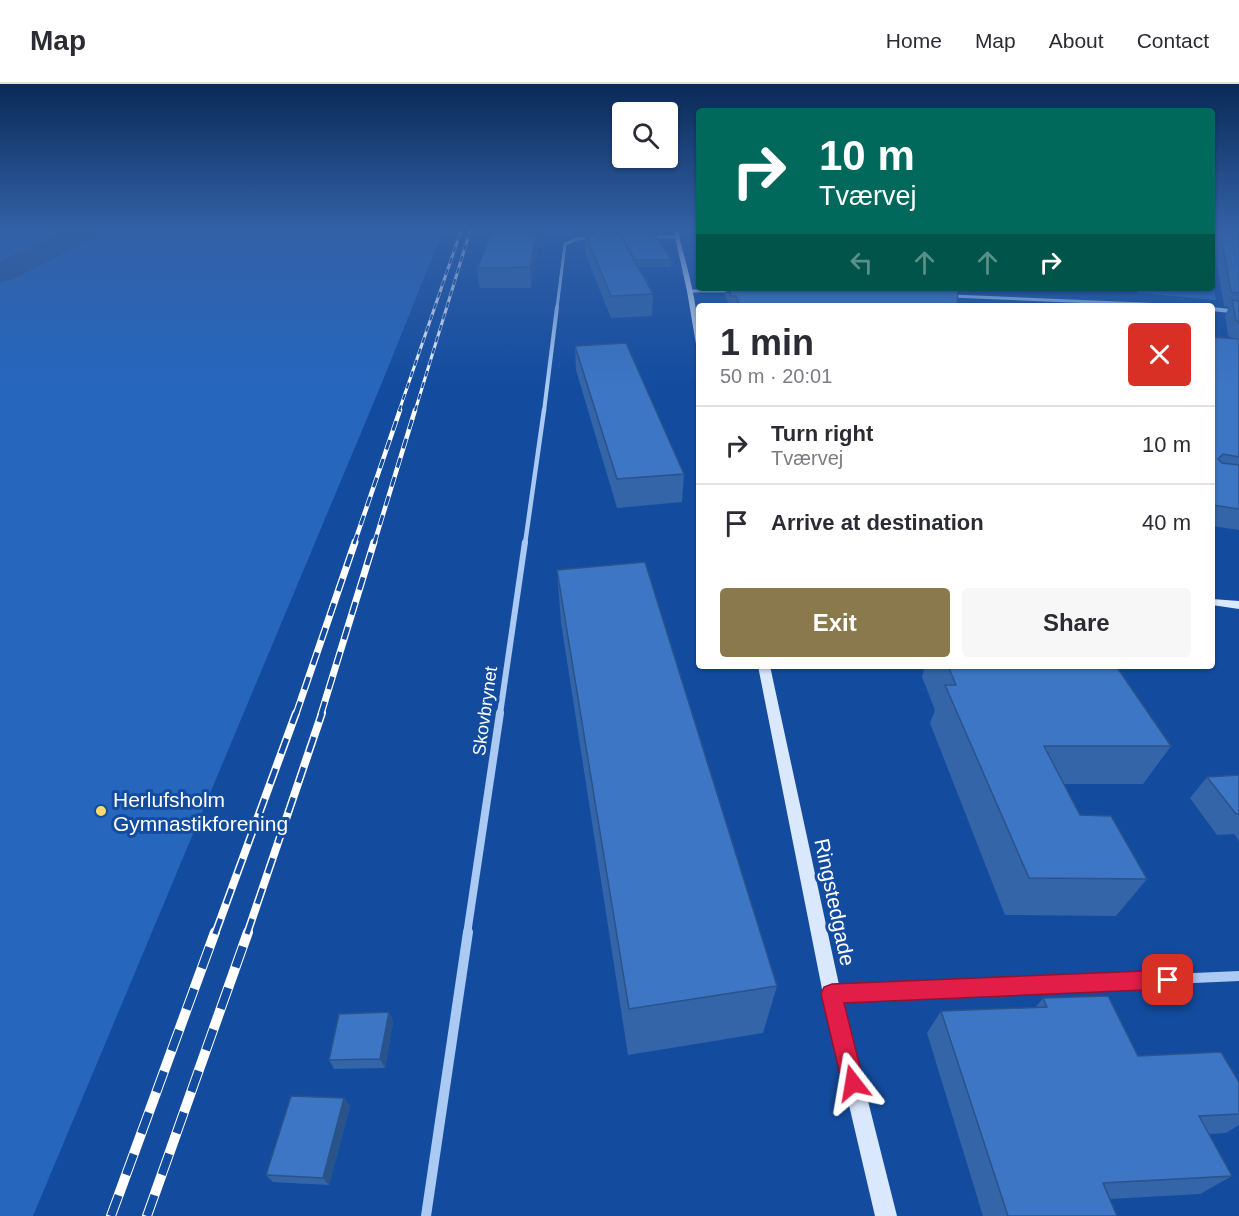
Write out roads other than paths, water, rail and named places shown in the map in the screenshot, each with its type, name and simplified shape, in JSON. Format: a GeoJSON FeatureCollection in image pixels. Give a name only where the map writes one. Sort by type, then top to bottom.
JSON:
{"type":"FeatureCollection","features":[{"type":"Feature","properties":{"kind":"street","name":"Skovbrynet"},"geometry":{"type":"LineString","coordinates":[[426,1216],[540,445],[560,281]]}},
{"type":"Feature","properties":{"kind":"street"},"geometry":{"type":"LineString","coordinates":[[688,281],[696,326]]}},
{"type":"Feature","properties":{"kind":"street"},"geometry":{"type":"LineString","coordinates":[[690,291],[737,291]]}},
{"type":"Feature","properties":{"kind":"street"},"geometry":{"type":"LineString","coordinates":[[945,296],[1116,303]]}},
{"type":"Feature","properties":{"kind":"street"},"geometry":{"type":"LineString","coordinates":[[1215,309],[1239,312]]}},
{"type":"Feature","properties":{"kind":"street"},"geometry":{"type":"LineString","coordinates":[[1215,602],[1239,606]]}},
{"type":"Feature","properties":{"kind":"street","name":"Ringstedgade"},"geometry":{"type":"LineString","coordinates":[[765,669],[832,994],[886,1216]]}},
{"type":"Feature","properties":{"kind":"street"},"geometry":{"type":"LineString","coordinates":[[832,994],[1239,976]]}},
{"type":"Feature","properties":{"kind":"railway"},"geometry":{"type":"LineString","coordinates":[[399,411],[444,281]]}},
{"type":"Feature","properties":{"kind":"railway"},"geometry":{"type":"LineString","coordinates":[[415,411],[455,281]]}},
{"type":"Feature","properties":{"kind":"railway"},"geometry":{"type":"LineString","coordinates":[[354,544],[400,410]]}},
{"type":"Feature","properties":{"kind":"railway"},"geometry":{"type":"LineString","coordinates":[[374,544],[415,410]]}},
{"type":"Feature","properties":{"kind":"railway"},"geometry":{"type":"LineString","coordinates":[[296,714],[355,542]]}},
{"type":"Feature","properties":{"kind":"railway"},"geometry":{"type":"LineString","coordinates":[[321,714],[374,542]]}},
{"type":"Feature","properties":{"kind":"railway"},"geometry":{"type":"LineString","coordinates":[[215,934],[296,713]]}},
{"type":"Feature","properties":{"kind":"railway"},"geometry":{"type":"LineString","coordinates":[[247,934],[322,713]]}},
{"type":"Feature","properties":{"kind":"railway"},"geometry":{"type":"LineString","coordinates":[[111,1216],[215,932]]}},
{"type":"Feature","properties":{"kind":"railway"},"geometry":{"type":"LineString","coordinates":[[147,1216],[248,932]]}},
{"type":"Feature","properties":{"kind":"place","name":"Herlufsholm Gymnastikforening"},"geometry":{"type":"Point","coordinates":[101,811]}}]}
